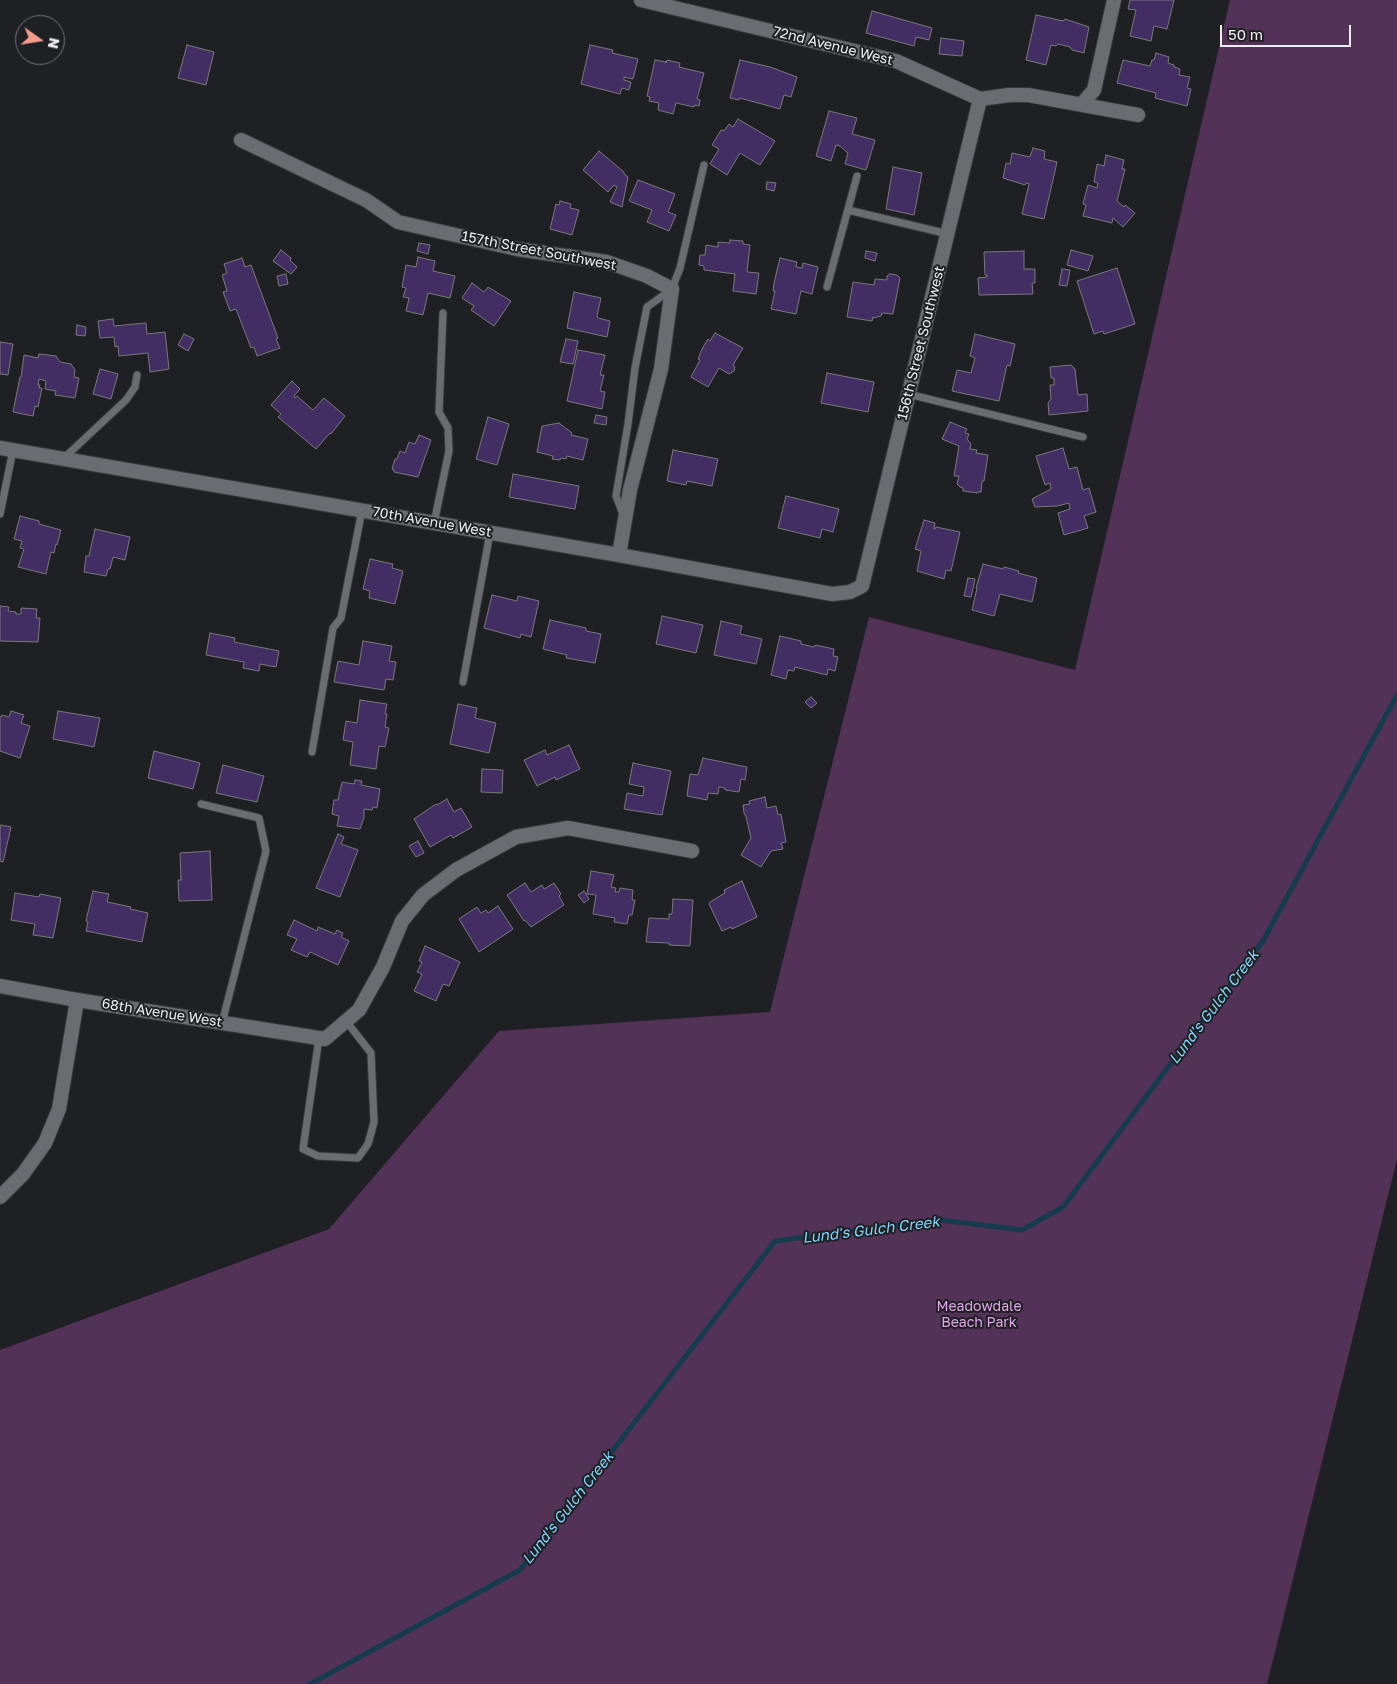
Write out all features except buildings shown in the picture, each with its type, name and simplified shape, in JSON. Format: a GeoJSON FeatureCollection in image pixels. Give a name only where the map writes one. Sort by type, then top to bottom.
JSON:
{"type":"FeatureCollection","features":[{"type":"Feature","properties":{"kind":"street","name":"72nd Avenue West"},"geometry":{"type":"LineString","coordinates":[[641,0],[896,60],[980,99]]}},
{"type":"Feature","properties":{"kind":"street"},"geometry":{"type":"LineString","coordinates":[[1082,104],[1094,90],[1114,0]]}},
{"type":"Feature","properties":{"kind":"street"},"geometry":{"type":"LineString","coordinates":[[980,99],[1009,95],[1028,95],[1138,115]]}},
{"type":"Feature","properties":{"kind":"street","name":"156th Street Southwest"},"geometry":{"type":"LineString","coordinates":[[862,586],[980,99]]}},
{"type":"Feature","properties":{"kind":"street","name":"157th Street Southwest"},"geometry":{"type":"LineString","coordinates":[[241,140],[366,200],[398,222],[517,249],[607,262],[647,276],[672,289]]}},
{"type":"Feature","properties":{"kind":"street"},"geometry":{"type":"LineString","coordinates":[[619,555],[630,490],[661,369],[672,289]]}},
{"type":"Feature","properties":{"kind":"street","name":"70th Avenue West"},"geometry":{"type":"LineString","coordinates":[[6,449],[619,555],[832,594],[850,592],[862,586]]}},
{"type":"Feature","properties":{"kind":"street"},"geometry":{"type":"LineString","coordinates":[[322,1039],[359,1010],[383,967],[402,921],[423,895],[456,870],[516,837],[568,828],[692,851]]}},
{"type":"Feature","properties":{"kind":"street","name":"68th Avenue West"},"geometry":{"type":"LineString","coordinates":[[0,986],[322,1039]]}},
{"type":"Feature","properties":{"kind":"street"},"geometry":{"type":"LineString","coordinates":[[0,1197],[23,1174],[45,1143],[58,1109],[77,1000]]}},
{"type":"Feature","properties":{"kind":"lane"},"geometry":{"type":"LineString","coordinates":[[625,519],[616,496],[635,368],[647,307],[672,289],[680,268],[704,165]]}},
{"type":"Feature","properties":{"kind":"lane"},"geometry":{"type":"LineString","coordinates":[[827,287],[857,176]]}},
{"type":"Feature","properties":{"kind":"lane"},"geometry":{"type":"LineString","coordinates":[[848,210],[948,234]]}},
{"type":"Feature","properties":{"kind":"lane"},"geometry":{"type":"LineString","coordinates":[[434,523],[449,451],[448,428],[439,412],[443,313]]}},
{"type":"Feature","properties":{"kind":"lane"},"geometry":{"type":"LineString","coordinates":[[64,459],[126,400],[135,387],[137,375]]}},
{"type":"Feature","properties":{"kind":"lane"},"geometry":{"type":"LineString","coordinates":[[908,394],[1083,437]]}},
{"type":"Feature","properties":{"kind":"lane"},"geometry":{"type":"LineString","coordinates":[[0,514],[6,449]]}},
{"type":"Feature","properties":{"kind":"lane"},"geometry":{"type":"LineString","coordinates":[[312,752],[333,628],[342,618],[362,510]]}},
{"type":"Feature","properties":{"kind":"lane"},"geometry":{"type":"LineString","coordinates":[[463,682],[490,533]]}},
{"type":"Feature","properties":{"kind":"lane"},"geometry":{"type":"LineString","coordinates":[[201,804],[259,818],[266,851],[222,1023]]}},
{"type":"Feature","properties":{"kind":"lane"},"geometry":{"type":"LineString","coordinates":[[322,1039],[303,1149],[318,1156],[358,1158],[368,1144],[374,1122],[371,1053],[346,1021]]}},
{"type":"Feature","properties":{"kind":"green space","name":"Meadowdale Beach Park"},"geometry":{"type":"Polygon","coordinates":[[[1230,0],[1397,0],[1397,1159],[1267,1684],[0,1684],[0,1350],[329,1229],[499,1031],[770,1012],[869,617],[1075,670],[1230,0]]]}},
{"type":"Feature","properties":{"kind":"waterway","name":"Lund's Gulch Creek"},"geometry":{"type":"LineString","coordinates":[[310,1684],[520,1570],[775,1241],[941,1220],[1022,1230],[1063,1207],[1263,941],[1397,695]]}}]}
